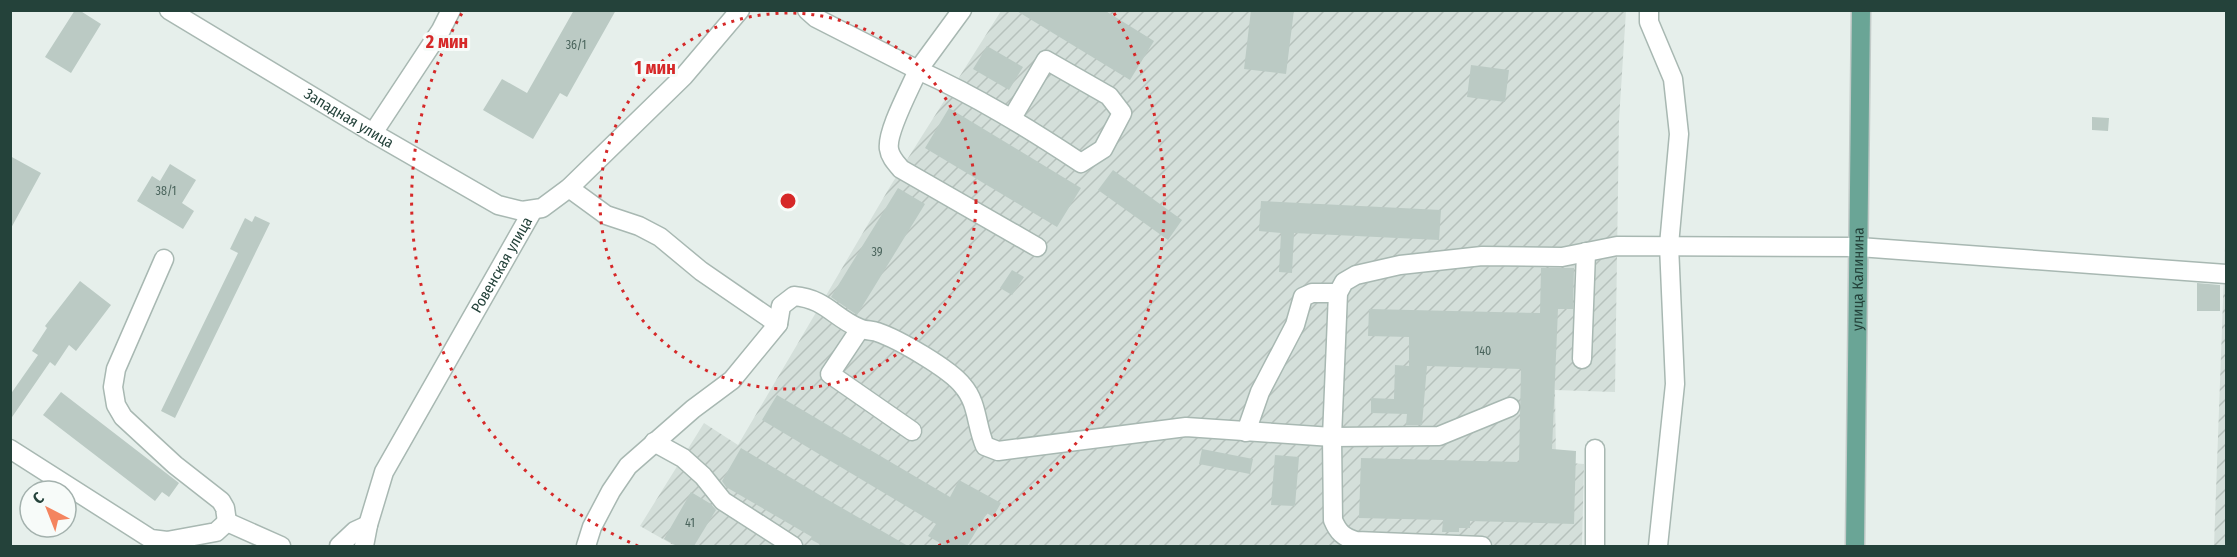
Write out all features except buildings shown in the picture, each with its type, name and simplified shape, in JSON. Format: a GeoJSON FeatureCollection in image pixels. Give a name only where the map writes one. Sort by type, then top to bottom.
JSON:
{"type":"FeatureCollection","features":[{"type":"Feature","properties":{"kind":"main road","name":"улица Калинина"},"geometry":{"type":"LineString","coordinates":[[1856,546],[1861,10]]}},
{"type":"Feature","properties":{"kind":"street","name":"Западная улица"},"geometry":{"type":"LineString","coordinates":[[169,10],[498,205],[522,211],[533,210]]}},
{"type":"Feature","properties":{"kind":"street"},"geometry":{"type":"LineString","coordinates":[[373,133],[441,30],[451,10]]}},
{"type":"Feature","properties":{"kind":"street","name":"Ровенская улица"},"geometry":{"type":"LineString","coordinates":[[364,546],[384,472],[533,210],[552,202],[569,188],[684,76],[740,10]]}},
{"type":"Feature","properties":{"kind":"street"},"geometry":{"type":"LineString","coordinates":[[807,10],[816,18],[1012,118],[1081,163],[1103,148],[1122,113],[1109,96],[1046,60],[1012,118]]}},
{"type":"Feature","properties":{"kind":"street"},"geometry":{"type":"LineString","coordinates":[[962,10],[918,70],[889,136],[889,148],[893,160],[901,169],[1037,247]]}},
{"type":"Feature","properties":{"kind":"street"},"geometry":{"type":"LineString","coordinates":[[1649,10],[1649,22],[1673,79],[1679,134],[1669,246],[1676,384],[1658,546]]}},
{"type":"Feature","properties":{"kind":"street"},"geometry":{"type":"LineString","coordinates":[[569,188],[606,215],[639,226],[660,237],[701,271],[778,324]]}},
{"type":"Feature","properties":{"kind":"street"},"geometry":{"type":"LineString","coordinates":[[1482,546],[1356,541],[1346,538],[1337,531],[1333,520],[1332,438],[1338,293],[1344,282],[1356,275],[1400,265],[1482,256],[1562,257],[1617,246],[1859,247],[2226,274]]}},
{"type":"Feature","properties":{"kind":"street"},"geometry":{"type":"LineString","coordinates":[[1582,359],[1586,252]]}},
{"type":"Feature","properties":{"kind":"street"},"geometry":{"type":"LineString","coordinates":[[164,259],[116,369],[113,387],[116,405],[123,417],[221,501],[225,508],[227,522]]}},
{"type":"Feature","properties":{"kind":"street"},"geometry":{"type":"LineString","coordinates":[[1246,432],[1260,392],[1295,325],[1303,297],[1312,293],[1338,293]]}},
{"type":"Feature","properties":{"kind":"street"},"geometry":{"type":"LineString","coordinates":[[586,546],[592,527],[628,465],[732,380],[778,324],[782,306],[794,297],[816,300],[860,329],[876,331],[895,340],[951,374],[972,398],[982,440],[990,450],[998,451],[1176,428],[1332,438],[1439,436],[1510,407]]}},
{"type":"Feature","properties":{"kind":"street"},"geometry":{"type":"LineString","coordinates":[[860,329],[830,374],[912,431]]}},
{"type":"Feature","properties":{"kind":"street"},"geometry":{"type":"LineString","coordinates":[[654,442],[682,458],[703,476],[723,501],[794,546]]}},
{"type":"Feature","properties":{"kind":"street"},"geometry":{"type":"LineString","coordinates":[[10,449],[152,539],[167,541],[216,532],[227,522]]}},
{"type":"Feature","properties":{"kind":"street"},"geometry":{"type":"LineString","coordinates":[[1595,449],[1595,546]]}},
{"type":"Feature","properties":{"kind":"street"},"geometry":{"type":"LineString","coordinates":[[227,522],[281,546]]}},
{"type":"Feature","properties":{"kind":"street"},"geometry":{"type":"LineString","coordinates":[[339,546],[355,531],[368,525]]}},
{"type":"Feature","properties":{"kind":"shaded area"},"geometry":{"type":"Polygon","coordinates":[[[1001,11],[1626,11],[1619,120],[1615,392],[1555,390],[1556,462],[1584,464],[1582,546],[675,546],[640,526],[704,423],[738,445],[891,185],[1001,11]]]}},
{"type":"Feature","properties":{"kind":"shaded area"},"geometry":{"type":"Polygon","coordinates":[[[2225,246],[2226,546],[2214,546],[2225,246]]]}}]}
